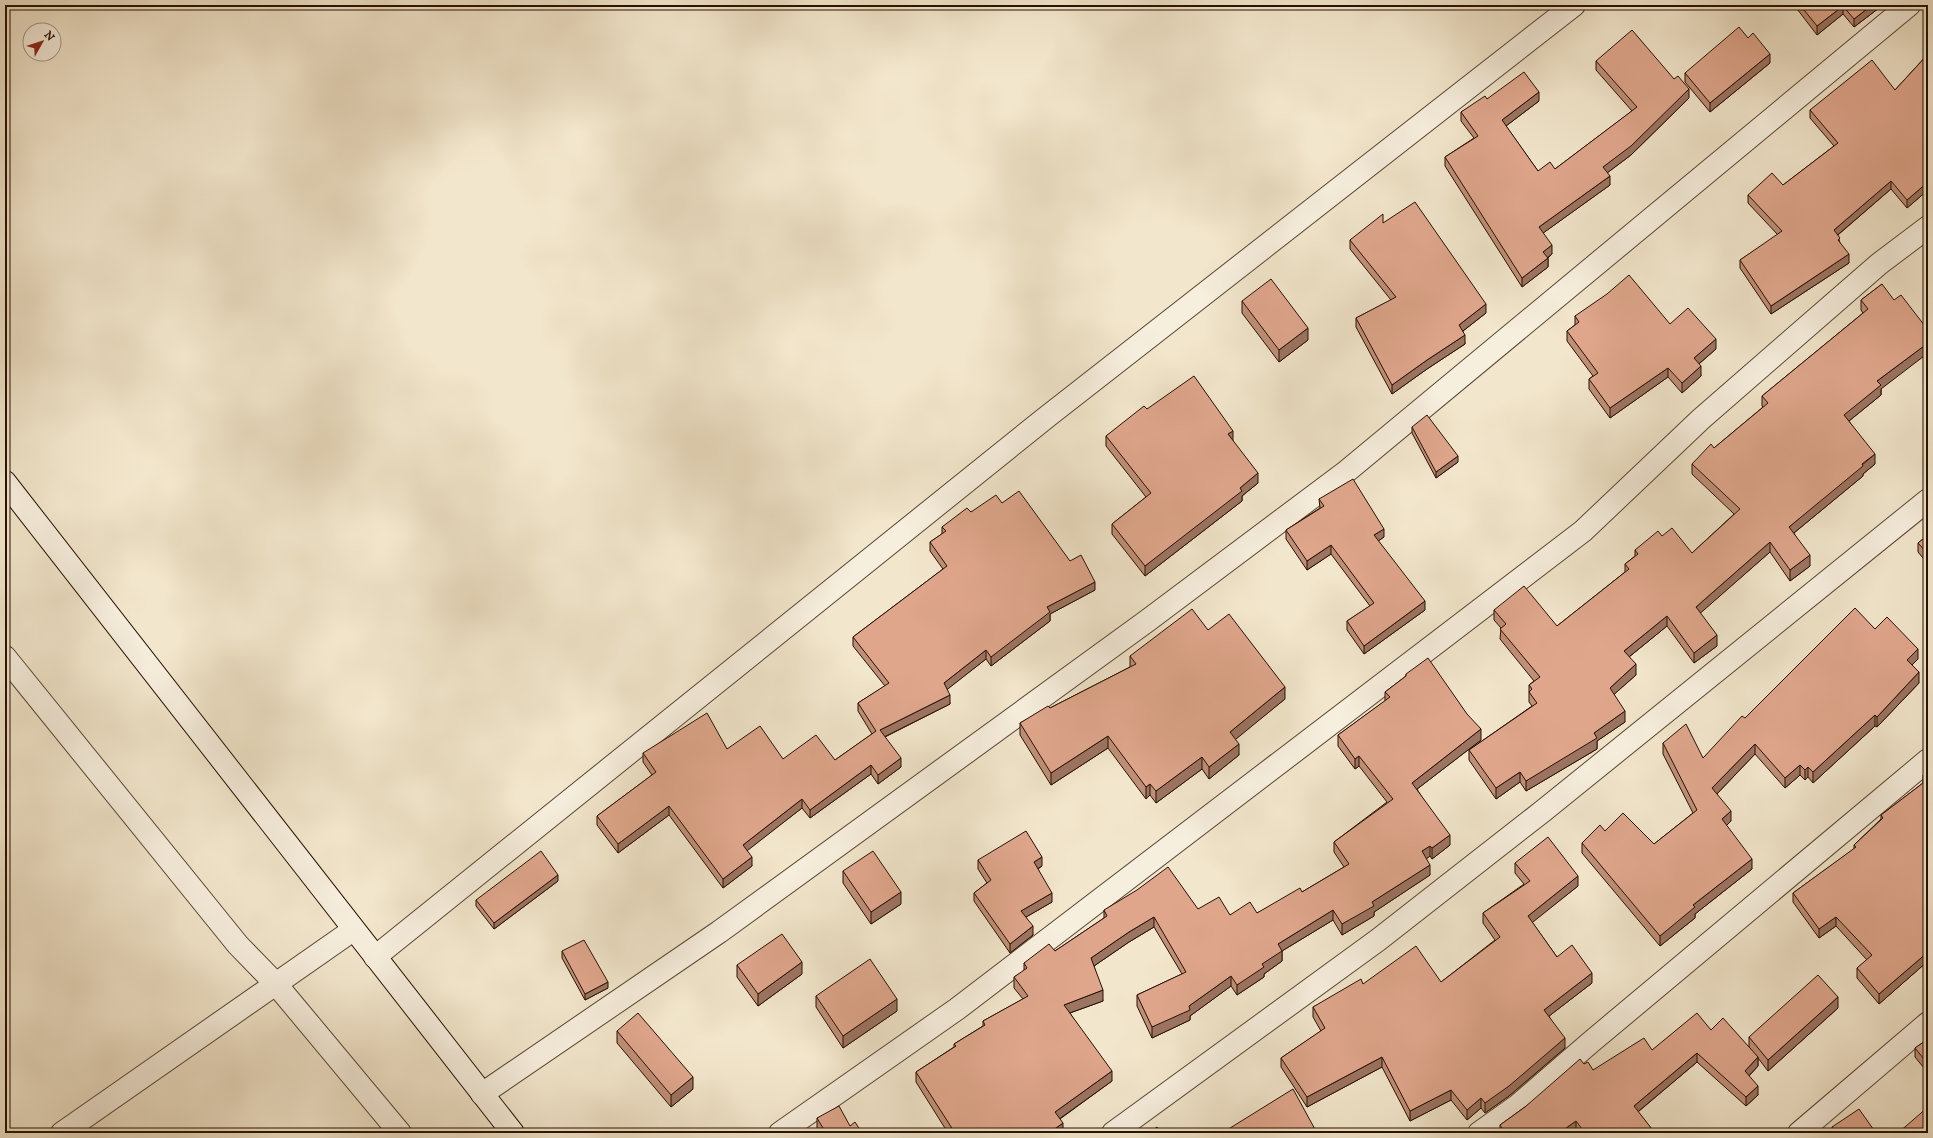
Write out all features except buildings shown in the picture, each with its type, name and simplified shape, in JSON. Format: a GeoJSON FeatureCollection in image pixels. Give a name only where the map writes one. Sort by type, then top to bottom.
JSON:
{"type":"FeatureCollection","features":[{"type":"Feature","properties":{"kind":"street"},"geometry":{"type":"LineString","coordinates":[[375,957],[1041,421],[1574,5]]}},
{"type":"Feature","properties":{"kind":"street"},"geometry":{"type":"LineString","coordinates":[[482,1094],[726,927],[1147,621],[1347,471],[1909,5]]}},
{"type":"Feature","properties":{"kind":"street"},"geometry":{"type":"LineString","coordinates":[[780,1133],[957,1009],[1583,531],[1701,419],[1879,264],[1928,227]]}},
{"type":"Feature","properties":{"kind":"street"},"geometry":{"type":"LineString","coordinates":[[5,482],[353,930],[513,1133]]}},
{"type":"Feature","properties":{"kind":"street"},"geometry":{"type":"LineString","coordinates":[[1113,1133],[1378,940],[1543,811],[1928,500]]}},
{"type":"Feature","properties":{"kind":"street"},"geometry":{"type":"LineString","coordinates":[[5,657],[238,945],[275,983],[400,1133]]}},
{"type":"Feature","properties":{"kind":"street"},"geometry":{"type":"LineString","coordinates":[[1479,1133],[1516,1106],[1928,760]]}},
{"type":"Feature","properties":{"kind":"street"},"geometry":{"type":"LineString","coordinates":[[62,1133],[353,930]]}},
{"type":"Feature","properties":{"kind":"street"},"geometry":{"type":"LineString","coordinates":[[1799,1133],[1928,1023]]}}]}
